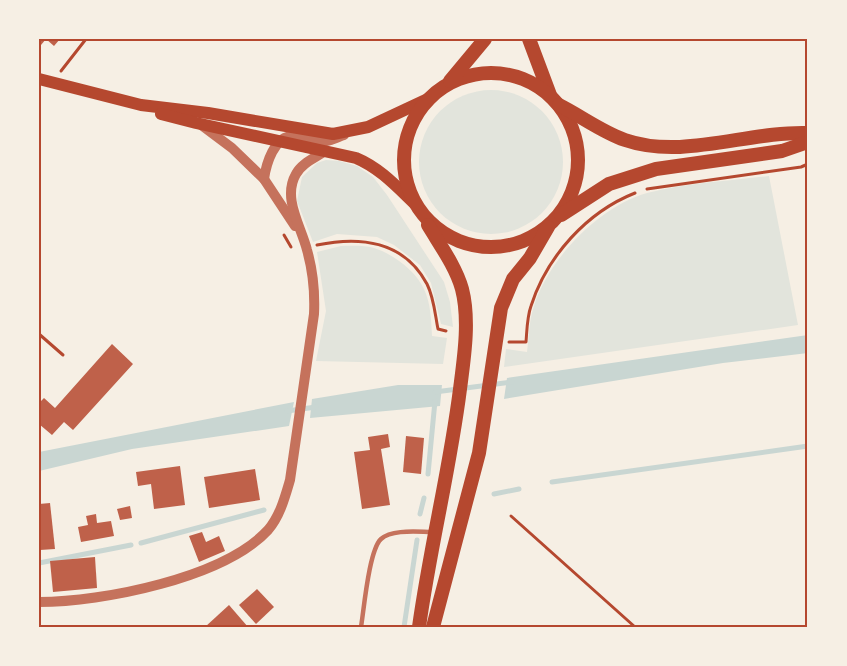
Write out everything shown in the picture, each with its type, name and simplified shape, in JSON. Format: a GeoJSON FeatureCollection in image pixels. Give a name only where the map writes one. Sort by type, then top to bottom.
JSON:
{"type":"FeatureCollection","features":[{"type":"Feature","properties":{"kind":"main road"},"geometry":{"type":"LineString","coordinates":[[39,79],[141,105],[208,113],[333,134],[368,127],[430,98],[446,85],[484,39]]}},
{"type":"Feature","properties":{"kind":"main road"},"geometry":{"type":"LineString","coordinates":[[433,627],[473,478],[486,412],[494,343],[501,308],[513,279],[530,258],[572,191],[578,161],[573,130],[555,100],[529,39]]}},
{"type":"Feature","properties":{"kind":"main road"},"geometry":{"type":"LineString","coordinates":[[446,85],[467,76],[489,73],[512,75],[533,83],[555,100],[615,136],[651,144],[688,146],[784,132],[808,133]]}},
{"type":"Feature","properties":{"kind":"main road"},"geometry":{"type":"LineString","coordinates":[[419,627],[457,413],[463,364],[465,309],[462,288],[407,184],[404,153],[412,123],[430,98]]}},
{"type":"Feature","properties":{"kind":"main road"},"geometry":{"type":"LineString","coordinates":[[141,105],[169,117],[366,162],[382,174],[434,226],[449,236],[484,247],[520,242],[537,234],[609,183],[636,174],[656,169],[782,151],[808,142]]}},
{"type":"Feature","properties":{"kind":"street"},"geometry":{"type":"LineString","coordinates":[[39,602],[100,598],[135,590],[227,560],[244,551],[270,528],[284,502],[290,480],[311,346],[315,291],[307,248],[300,233],[264,179],[232,148],[199,124]]}},
{"type":"Feature","properties":{"kind":"street"},"geometry":{"type":"LineString","coordinates":[[264,179],[271,155],[281,142],[292,136],[326,141],[352,131]]}},
{"type":"Feature","properties":{"kind":"street"},"geometry":{"type":"LineString","coordinates":[[300,233],[290,197],[292,183],[298,170],[325,152]]}},
{"type":"Feature","properties":{"kind":"lane"},"geometry":{"type":"LineString","coordinates":[[361,627],[373,552],[381,539],[391,534],[435,532]]}},
{"type":"Feature","properties":{"kind":"path"},"geometry":{"type":"LineString","coordinates":[[52,83],[86,39]]}},
{"type":"Feature","properties":{"kind":"path"},"geometry":{"type":"LineString","coordinates":[[507,342],[525,342],[530,308],[537,288],[550,266],[567,243],[594,216],[615,201],[643,190],[670,184],[801,167],[808,164]]}},
{"type":"Feature","properties":{"kind":"path"},"geometry":{"type":"LineString","coordinates":[[283,232],[294,252]]}},
{"type":"Feature","properties":{"kind":"path"},"geometry":{"type":"LineString","coordinates":[[320,245],[346,241],[376,243],[401,255],[420,274],[427,285],[434,303],[438,329],[446,331]]}},
{"type":"Feature","properties":{"kind":"path"},"geometry":{"type":"LineString","coordinates":[[39,334],[63,355]]}},
{"type":"Feature","properties":{"kind":"path"},"geometry":{"type":"LineString","coordinates":[[511,516],[636,627]]}},
{"type":"Feature","properties":{"kind":"shaded area"},"geometry":{"type":"Polygon","coordinates":[[[491,90],[505,91],[519,96],[542,111],[557,134],[562,148],[562,176],[557,190],[542,213],[519,228],[505,233],[491,234],[477,233],[463,228],[440,213],[425,190],[420,176],[419,162],[420,148],[425,134],[440,111],[463,96],[477,91],[491,90]]]}},
{"type":"Feature","properties":{"kind":"shaded area"},"geometry":{"type":"Polygon","coordinates":[[[326,160],[357,166],[373,177],[387,195],[444,282],[450,302],[453,327],[441,324],[431,283],[420,265],[394,245],[377,237],[337,234],[313,242],[297,201],[302,177],[317,163],[326,160]]]}},
{"type":"Feature","properties":{"kind":"shaded area"},"geometry":{"type":"Polygon","coordinates":[[[769,176],[798,325],[504,367],[506,349],[527,352],[532,311],[541,288],[563,253],[594,222],[629,200],[647,193],[769,176]]]}},
{"type":"Feature","properties":{"kind":"shaded area"},"geometry":{"type":"Polygon","coordinates":[[[341,246],[374,248],[396,259],[415,276],[428,300],[432,336],[447,338],[443,364],[316,361],[326,311],[317,252],[341,246]]]}},
{"type":"Feature","properties":{"kind":"shaded area"},"geometry":{"type":"Polygon","coordinates":[[[808,335],[808,353],[723,363],[504,399],[507,378],[808,335]]]}},
{"type":"Feature","properties":{"kind":"shaded area"},"geometry":{"type":"Polygon","coordinates":[[[398,385],[442,385],[440,406],[310,418],[312,399],[398,385]]]}},
{"type":"Feature","properties":{"kind":"shaded area"},"geometry":{"type":"Polygon","coordinates":[[[294,402],[289,426],[132,449],[39,471],[39,452],[294,402]]]}},
{"type":"Feature","properties":{"kind":"building"},"geometry":{"type":"Polygon","coordinates":[[[46,39],[60,39],[54,46],[46,39]]]}},
{"type":"Feature","properties":{"kind":"building"},"geometry":{"type":"Polygon","coordinates":[[[112,344],[133,364],[73,430],[64,422],[52,435],[39,424],[39,403],[44,398],[55,408],[112,344]]]}},
{"type":"Feature","properties":{"kind":"building"},"geometry":{"type":"Polygon","coordinates":[[[388,434],[390,447],[381,449],[390,505],[362,509],[354,452],[370,450],[368,437],[388,434]]]}},
{"type":"Feature","properties":{"kind":"building"},"geometry":{"type":"Polygon","coordinates":[[[406,436],[424,438],[421,474],[403,472],[406,436]]]}},
{"type":"Feature","properties":{"kind":"building"},"geometry":{"type":"Polygon","coordinates":[[[180,466],[185,505],[154,509],[151,484],[138,486],[136,472],[180,466]]]}},
{"type":"Feature","properties":{"kind":"building"},"geometry":{"type":"Polygon","coordinates":[[[255,469],[260,500],[209,508],[204,477],[255,469]]]}},
{"type":"Feature","properties":{"kind":"building"},"geometry":{"type":"Polygon","coordinates":[[[50,503],[55,549],[40,550],[39,504],[50,503]]]}},
{"type":"Feature","properties":{"kind":"building"},"geometry":{"type":"Polygon","coordinates":[[[130,506],[132,518],[120,520],[117,509],[130,506]]]}},
{"type":"Feature","properties":{"kind":"building"},"geometry":{"type":"Polygon","coordinates":[[[96,514],[97,523],[111,521],[114,536],[81,542],[78,527],[88,525],[86,516],[96,514]]]}},
{"type":"Feature","properties":{"kind":"building"},"geometry":{"type":"Polygon","coordinates":[[[202,532],[206,542],[219,536],[225,551],[199,562],[189,536],[202,532]]]}},
{"type":"Feature","properties":{"kind":"building"},"geometry":{"type":"Polygon","coordinates":[[[95,557],[97,588],[53,592],[50,561],[95,557]]]}},
{"type":"Feature","properties":{"kind":"building"},"geometry":{"type":"Polygon","coordinates":[[[257,589],[274,607],[256,624],[239,605],[257,589]]]}},
{"type":"Feature","properties":{"kind":"building"},"geometry":{"type":"Polygon","coordinates":[[[229,605],[248,627],[205,627],[229,605]]]}},
{"type":"Feature","properties":{"kind":"waterway"},"geometry":{"type":"LineString","coordinates":[[435,392],[512,382]]}},
{"type":"Feature","properties":{"kind":"waterway"},"geometry":{"type":"LineString","coordinates":[[428,474],[435,401]]}},
{"type":"Feature","properties":{"kind":"waterway"},"geometry":{"type":"LineString","coordinates":[[287,411],[316,407]]}},
{"type":"Feature","properties":{"kind":"waterway"},"geometry":{"type":"LineString","coordinates":[[552,482],[808,446]]}},
{"type":"Feature","properties":{"kind":"waterway"},"geometry":{"type":"LineString","coordinates":[[494,494],[519,489]]}},
{"type":"Feature","properties":{"kind":"waterway"},"geometry":{"type":"LineString","coordinates":[[420,514],[424,498]]}},
{"type":"Feature","properties":{"kind":"waterway"},"geometry":{"type":"LineString","coordinates":[[141,543],[264,510]]}},
{"type":"Feature","properties":{"kind":"waterway"},"geometry":{"type":"LineString","coordinates":[[404,627],[417,540]]}},
{"type":"Feature","properties":{"kind":"waterway"},"geometry":{"type":"LineString","coordinates":[[39,563],[131,545]]}}]}
